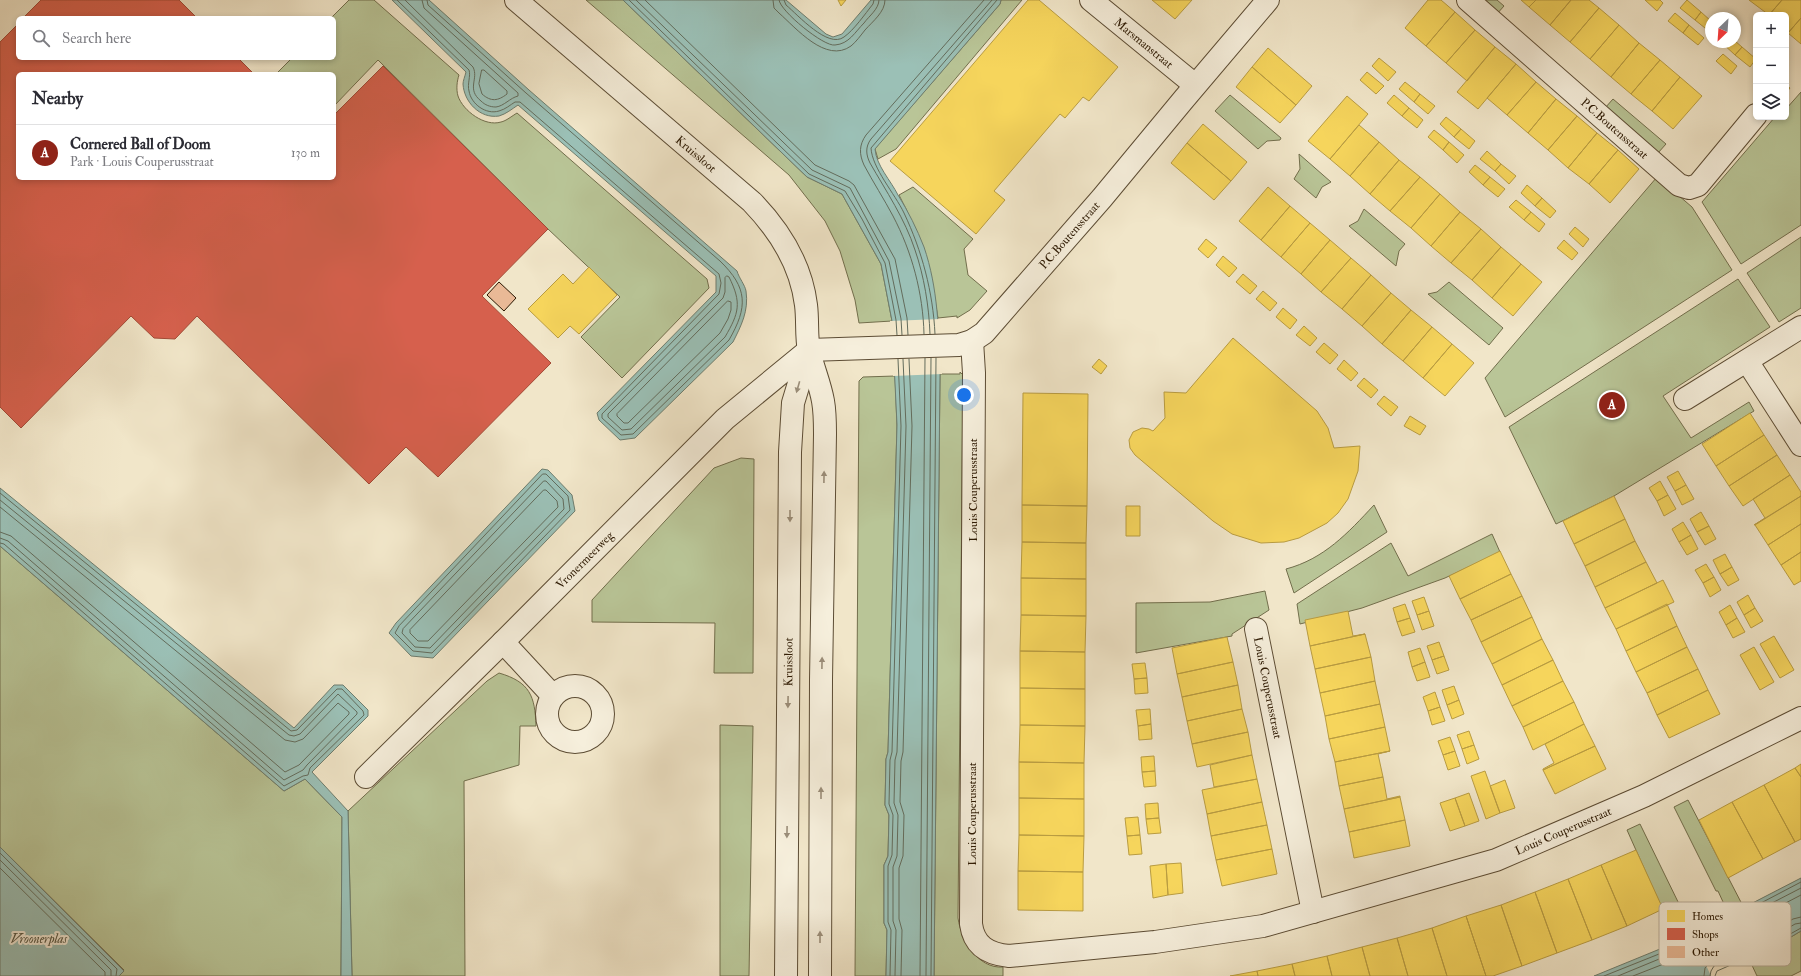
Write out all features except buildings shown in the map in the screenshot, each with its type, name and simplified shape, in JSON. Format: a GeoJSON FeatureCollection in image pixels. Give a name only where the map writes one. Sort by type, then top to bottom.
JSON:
{"type":"FeatureCollection","features":[{"type":"Feature","properties":{"kind":"street","name":"Kruissloot"},"geometry":{"type":"LineString","coordinates":[[516,0],[752,202],[770,222],[784,241],[791,254],[801,284],[806,304],[809,350],[823,401],[825,434],[821,688],[820,976]]}},
{"type":"Feature","properties":{"kind":"street","name":"Marsmanstraat"},"geometry":{"type":"LineString","coordinates":[[1092,0],[1195,85]]}},
{"type":"Feature","properties":{"kind":"street","name":"P.C.Boutensstraat"},"geometry":{"type":"LineString","coordinates":[[809,350],[959,345],[972,341],[989,329],[1268,0]]}},
{"type":"Feature","properties":{"kind":"street","name":"P.C.Boutensstraat"},"geometry":{"type":"LineString","coordinates":[[1468,0],[1679,185],[1689,188],[1698,185],[1753,119]]}},
{"type":"Feature","properties":{"kind":"street"},"geometry":{"type":"LineString","coordinates":[[1685,399],[1801,327]]}},
{"type":"Feature","properties":{"kind":"street","name":"Louis Couperusstraat"},"geometry":{"type":"LineString","coordinates":[[972,341],[974,381],[971,924],[974,938],[980,945],[990,952],[1009,956],[1155,942],[1263,926],[1496,860],[1644,796],[1801,718]]}},
{"type":"Feature","properties":{"kind":"street","name":"Kruissloot"},"geometry":{"type":"LineString","coordinates":[[786,976],[790,452],[793,403],[809,350]]}},
{"type":"Feature","properties":{"kind":"street","name":"Vronermeerweg"},"geometry":{"type":"LineString","coordinates":[[366,777],[725,419],[809,350]]}},
{"type":"Feature","properties":{"kind":"street"},"geometry":{"type":"LineString","coordinates":[[1747,361],[1801,445]]}},
{"type":"Feature","properties":{"kind":"street","name":"Louis Couperusstraat"},"geometry":{"type":"LineString","coordinates":[[1256,629],[1313,912]]}},
{"type":"Feature","properties":{"kind":"street"},"geometry":{"type":"LineString","coordinates":[[503,642],[553,696]]}},
{"type":"Feature","properties":{"kind":"green space"},"geometry":{"type":"Polygon","coordinates":[[[349,0],[374,0],[459,75],[457,85],[458,96],[470,112],[482,120],[495,123],[505,121],[517,113],[707,279],[709,288],[622,378],[581,337],[620,297],[548,229],[378,60],[336,104],[336,72],[278,72],[290,60],[336,60],[336,16],[333,16],[349,0]]]}},
{"type":"Feature","properties":{"kind":"green space"},"geometry":{"type":"Polygon","coordinates":[[[586,0],[623,0],[807,177],[842,194],[881,264],[892,321],[859,323],[855,300],[840,251],[825,221],[789,175],[586,0]]]}},
{"type":"Feature","properties":{"kind":"green space"},"geometry":{"type":"Polygon","coordinates":[[[1001,0],[1022,0],[896,149],[878,159],[875,149],[878,145],[1000,4],[1001,0]]]}},
{"type":"Feature","properties":{"kind":"green space"},"geometry":{"type":"Polygon","coordinates":[[[1478,0],[1497,0],[1504,6],[1496,15],[1478,0]]]}},
{"type":"Feature","properties":{"kind":"green space"},"geometry":{"type":"Polygon","coordinates":[[[1801,92],[1801,225],[1741,264],[1702,202],[1772,120],[1789,120],[1789,106],[1801,92]]]}},
{"type":"Feature","properties":{"kind":"green space"},"geometry":{"type":"Polygon","coordinates":[[[1230,95],[1281,138],[1280,140],[1267,141],[1258,149],[1215,111],[1230,95]]]}},
{"type":"Feature","properties":{"kind":"green space"},"geometry":{"type":"Polygon","coordinates":[[[1613,99],[1666,144],[1658,153],[1605,108],[1613,99]]]}},
{"type":"Feature","properties":{"kind":"green space"},"geometry":{"type":"Polygon","coordinates":[[[1299,154],[1331,182],[1322,187],[1316,198],[1294,179],[1300,169],[1299,154]]]}},
{"type":"Feature","properties":{"kind":"green space"},"geometry":{"type":"Polygon","coordinates":[[[1657,177],[1692,207],[1732,270],[1505,417],[1485,378],[1657,177]]]}},
{"type":"Feature","properties":{"kind":"green space"},"geometry":{"type":"Polygon","coordinates":[[[913,187],[973,239],[964,249],[968,275],[987,291],[970,310],[957,318],[957,316],[938,318],[928,271],[918,239],[899,195],[913,187]]]}},
{"type":"Feature","properties":{"kind":"green space"},"geometry":{"type":"Polygon","coordinates":[[[1364,209],[1405,244],[1399,251],[1396,266],[1349,226],[1358,221],[1364,209]]]}},
{"type":"Feature","properties":{"kind":"green space"},"geometry":{"type":"Polygon","coordinates":[[[1801,237],[1801,308],[1779,322],[1747,273],[1801,237]]]}},
{"type":"Feature","properties":{"kind":"green space"},"geometry":{"type":"Polygon","coordinates":[[[1738,279],[1770,327],[1663,396],[1691,438],[1749,402],[1754,411],[1614,496],[1556,524],[1509,427],[1738,279]]]}},
{"type":"Feature","properties":{"kind":"green space"},"geometry":{"type":"Polygon","coordinates":[[[1449,282],[1503,328],[1489,345],[1428,294],[1437,292],[1449,282]]]}},
{"type":"Feature","properties":{"kind":"green space"},"geometry":{"type":"Polygon","coordinates":[[[960,372],[963,375],[958,918],[963,935],[972,952],[986,963],[1003,967],[1003,976],[934,976],[940,374],[960,374],[960,372]]]}},
{"type":"Feature","properties":{"kind":"green space"},"geometry":{"type":"Polygon","coordinates":[[[895,376],[897,426],[888,752],[886,759],[885,805],[889,815],[888,856],[884,865],[884,923],[887,930],[886,976],[855,976],[859,381],[863,377],[895,376]]]}},
{"type":"Feature","properties":{"kind":"green space"},"geometry":{"type":"Polygon","coordinates":[[[741,458],[754,459],[753,673],[714,673],[715,623],[592,622],[592,600],[714,468],[741,458]]]}},
{"type":"Feature","properties":{"kind":"green space"},"geometry":{"type":"Polygon","coordinates":[[[1374,505],[1387,532],[1294,593],[1286,569],[1300,565],[1324,552],[1345,535],[1374,505]]]}},
{"type":"Feature","properties":{"kind":"green space"},"geometry":{"type":"Polygon","coordinates":[[[1492,534],[1500,552],[1445,578],[1362,608],[1300,624],[1297,604],[1391,543],[1408,576],[1492,534]]]}},
{"type":"Feature","properties":{"kind":"green space"},"geometry":{"type":"Polygon","coordinates":[[[0,546],[284,791],[305,779],[342,817],[341,976],[119,976],[124,970],[0,847],[0,546]]]}},
{"type":"Feature","properties":{"kind":"green space"},"geometry":{"type":"Polygon","coordinates":[[[1265,591],[1269,610],[1232,634],[1232,636],[1136,653],[1136,603],[1210,602],[1265,591]]]}},
{"type":"Feature","properties":{"kind":"green space"},"geometry":{"type":"Polygon","coordinates":[[[499,673],[518,681],[529,692],[534,706],[536,726],[520,726],[519,765],[464,781],[465,976],[352,976],[348,811],[487,681],[499,673]]]}},
{"type":"Feature","properties":{"kind":"green space"},"geometry":{"type":"Polygon","coordinates":[[[720,725],[753,726],[749,976],[720,976],[720,725]]]}},
{"type":"Feature","properties":{"kind":"green space"},"geometry":{"type":"Polygon","coordinates":[[[1688,800],[1741,902],[1723,902],[1718,891],[1716,891],[1674,807],[1688,800]]]}},
{"type":"Feature","properties":{"kind":"green space"},"geometry":{"type":"Polygon","coordinates":[[[1640,824],[1678,902],[1659,902],[1627,830],[1640,824]]]}},
{"type":"Feature","properties":{"kind":"green space"},"geometry":{"type":"Polygon","coordinates":[[[1801,931],[1801,971],[1791,976],[1757,976],[1752,966],[1791,966],[1791,937],[1801,931]]]}},
{"type":"Feature","properties":{"kind":"water"},"geometry":{"type":"Polygon","coordinates":[[[392,0],[429,0],[529,90],[737,271],[745,289],[747,298],[745,312],[733,342],[635,438],[620,440],[599,420],[597,413],[716,292],[716,276],[518,105],[507,113],[499,116],[486,115],[474,108],[466,97],[464,91],[463,83],[466,72],[392,0]]]}},
{"type":"Feature","properties":{"kind":"water"},"geometry":{"type":"Polygon","coordinates":[[[623,0],[786,0],[826,34],[833,37],[842,34],[871,0],[1001,0],[1000,4],[875,149],[881,167],[909,214],[924,247],[929,262],[937,310],[940,374],[934,976],[886,976],[887,930],[884,923],[884,865],[888,856],[889,815],[885,805],[886,759],[888,752],[897,425],[892,321],[881,264],[842,194],[807,177],[623,0]]]}},
{"type":"Feature","properties":{"kind":"water"},"geometry":{"type":"Polygon","coordinates":[[[542,469],[548,470],[572,495],[575,511],[433,658],[411,656],[389,633],[396,623],[542,469]]]}},
{"type":"Feature","properties":{"kind":"water"},"geometry":{"type":"Polygon","coordinates":[[[0,488],[294,728],[334,685],[343,685],[368,710],[368,716],[312,772],[348,811],[352,976],[341,976],[342,817],[305,779],[284,791],[0,546],[0,488]]]}},
{"type":"Feature","properties":{"kind":"water","name":"Vroonerplas"},"geometry":{"type":"Polygon","coordinates":[[[0,847],[124,971],[119,976],[0,976],[0,847]]]}},
{"type":"Feature","properties":{"kind":"water"},"geometry":{"type":"Polygon","coordinates":[[[1801,878],[1801,931],[1791,937],[1791,902],[1754,902],[1801,878]]]}},
{"type":"Feature","properties":{"kind":"water"},"geometry":{"type":"Polygon","coordinates":[[[1659,949],[1659,966],[1738,966],[1715,976],[1594,976],[1659,949]]]}},
{"type":"Feature","properties":{"kind":"pier"},"geometry":{"type":"Polygon","coordinates":[[[940,319],[942,374],[893,376],[890,321],[940,319]]]}},
{"type":"Feature","properties":{"kind":"pier"},"geometry":{"type":"Polygon","coordinates":[[[1706,966],[1743,966],[1720,976],[1711,976],[1706,966]]]}},
{"type":"Feature","properties":{"kind":"place","name":"Cornered Ball of Doom"},"geometry":{"type":"Point","coordinates":[1612,405]}}]}
